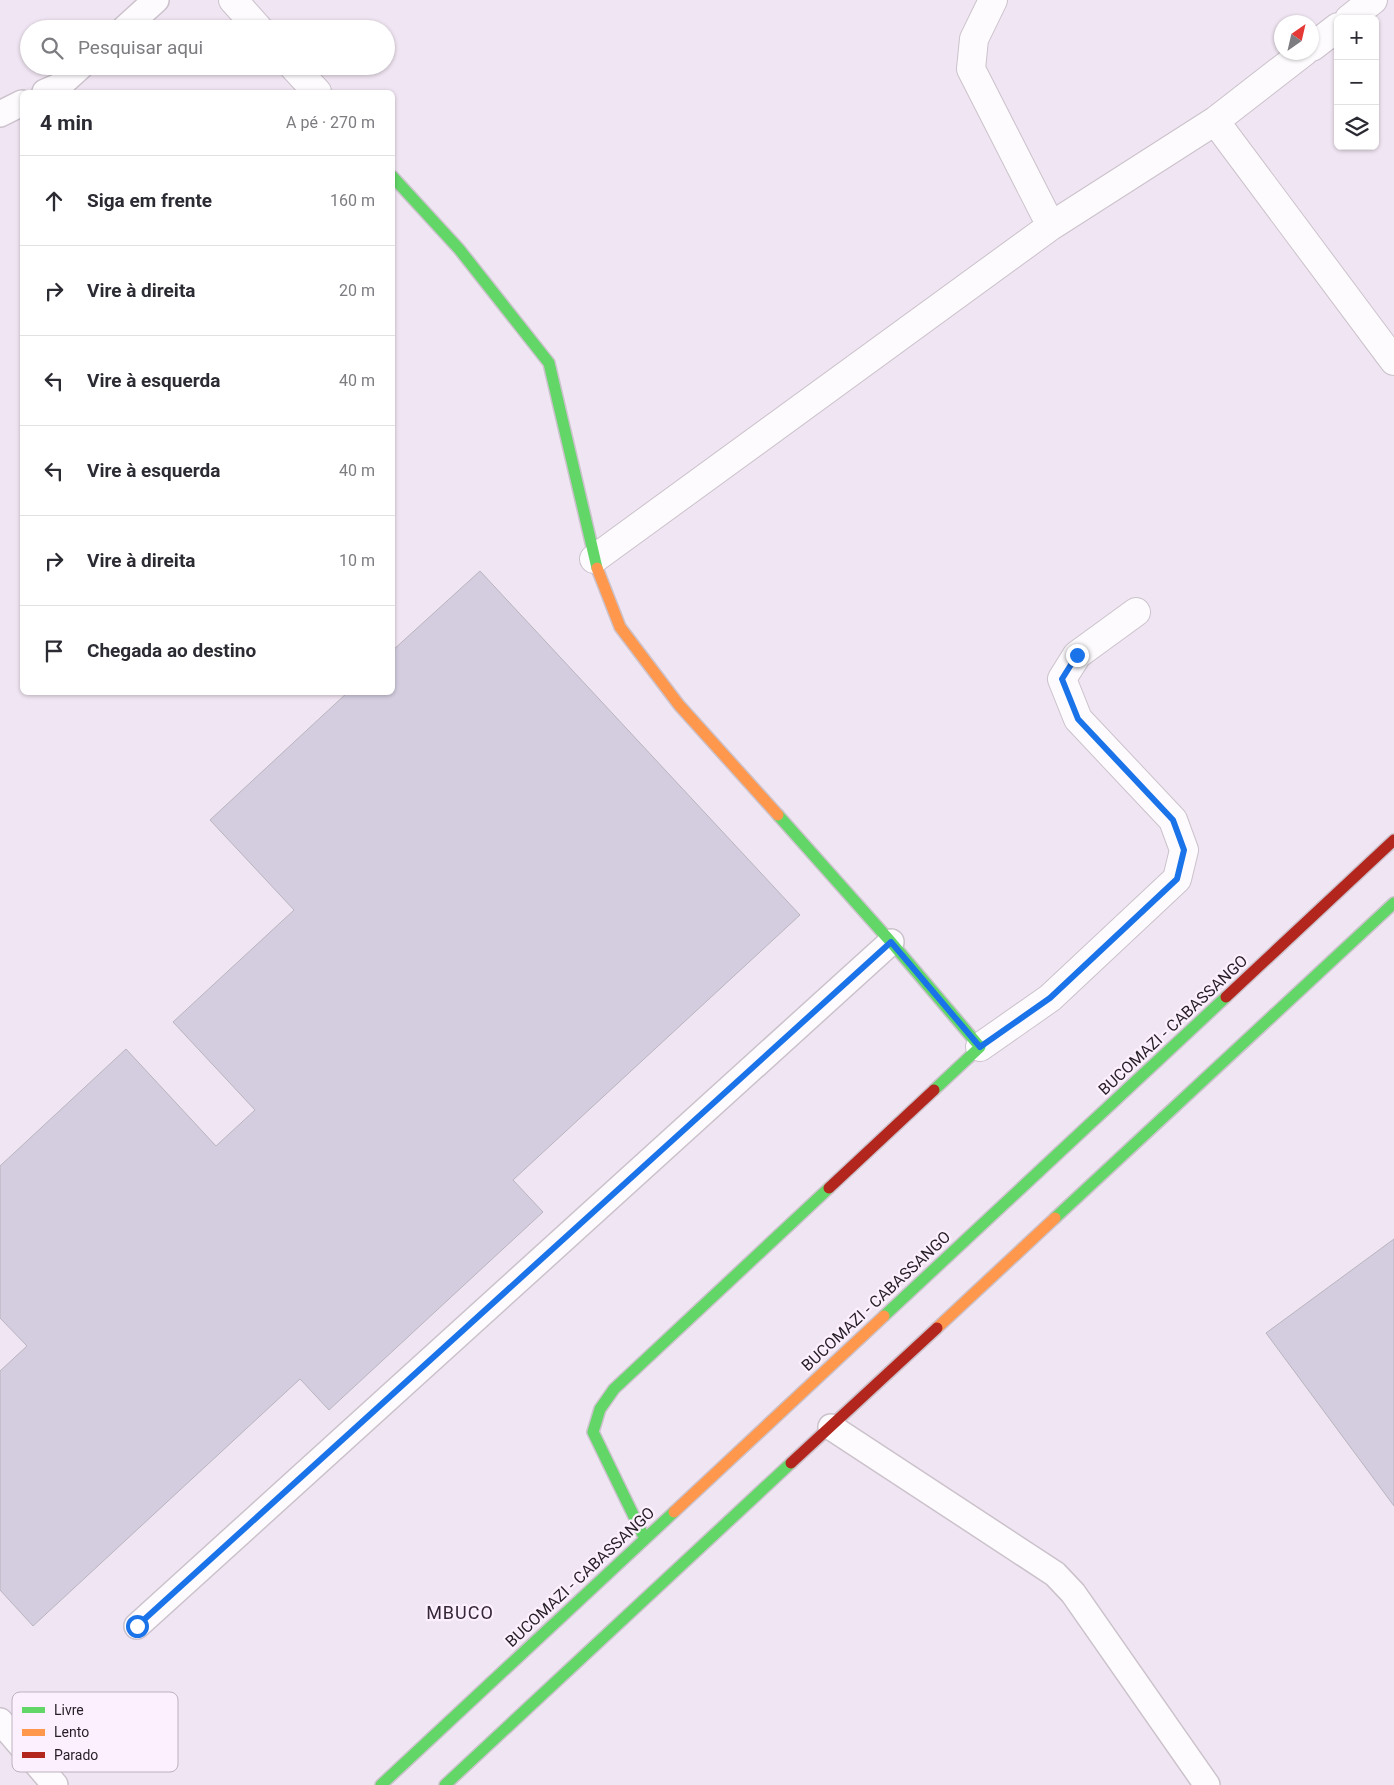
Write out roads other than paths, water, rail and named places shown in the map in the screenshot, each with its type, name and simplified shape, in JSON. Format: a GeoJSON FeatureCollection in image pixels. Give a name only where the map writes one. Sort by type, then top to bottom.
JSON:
{"type":"FeatureCollection","features":[{"type":"Feature","properties":{"kind":"main road"},"geometry":{"type":"LineString","coordinates":[[395,179],[458,249],[549,363],[594,559],[620,627],[679,705],[891,942],[980,1047],[614,1389],[600,1409],[593,1432],[645,1538]]}},
{"type":"Feature","properties":{"kind":"main road","name":"BUCOMAZI - CABASSANGO"},"geometry":{"type":"LineString","coordinates":[[381,1785],[1394,840]]}},
{"type":"Feature","properties":{"kind":"main road"},"geometry":{"type":"LineString","coordinates":[[445,1785],[1394,903]]}},
{"type":"Feature","properties":{"kind":"street"},"geometry":{"type":"LineString","coordinates":[[233,0],[251,20]]}},
{"type":"Feature","properties":{"kind":"street"},"geometry":{"type":"LineString","coordinates":[[993,0],[974,38],[971,69],[1051,226]]}},
{"type":"Feature","properties":{"kind":"street"},"geometry":{"type":"LineString","coordinates":[[1354,15],[1373,0]]}},
{"type":"Feature","properties":{"kind":"street"},"geometry":{"type":"LineString","coordinates":[[1319,42],[1334,30]]}},
{"type":"Feature","properties":{"kind":"street"},"geometry":{"type":"LineString","coordinates":[[594,559],[1051,226],[1215,121],[1294,60]]}},
{"type":"Feature","properties":{"kind":"street"},"geometry":{"type":"LineString","coordinates":[[301,75],[315,90]]}},
{"type":"Feature","properties":{"kind":"street"},"geometry":{"type":"LineString","coordinates":[[1215,121],[1394,361]]}},
{"type":"Feature","properties":{"kind":"street"},"geometry":{"type":"LineString","coordinates":[[980,1047],[1050,998],[1177,879],[1184,850],[1173,820],[1078,719],[1062,679],[1077,655],[1136,612]]}},
{"type":"Feature","properties":{"kind":"lane"},"geometry":{"type":"LineString","coordinates":[[134,20],[156,0]]}},
{"type":"Feature","properties":{"kind":"lane"},"geometry":{"type":"LineString","coordinates":[[50,90],[59,86],[71,75]]}},
{"type":"Feature","properties":{"kind":"lane"},"geometry":{"type":"LineString","coordinates":[[0,114],[20,105]]}},
{"type":"Feature","properties":{"kind":"lane"},"geometry":{"type":"LineString","coordinates":[[137,1626],[891,942]]}},
{"type":"Feature","properties":{"kind":"lane"},"geometry":{"type":"LineString","coordinates":[[831,1427],[1055,1574],[1073,1593],[1207,1785]]}},
{"type":"Feature","properties":{"kind":"lane"},"geometry":{"type":"LineString","coordinates":[[0,1721],[12,1735]]}},
{"type":"Feature","properties":{"kind":"lane"},"geometry":{"type":"LineString","coordinates":[[44,1772],[55,1785]]}},
{"type":"Feature","properties":{"kind":"district","name":"MBUCO"},"geometry":{"type":"Point","coordinates":[460,1612]}}]}
